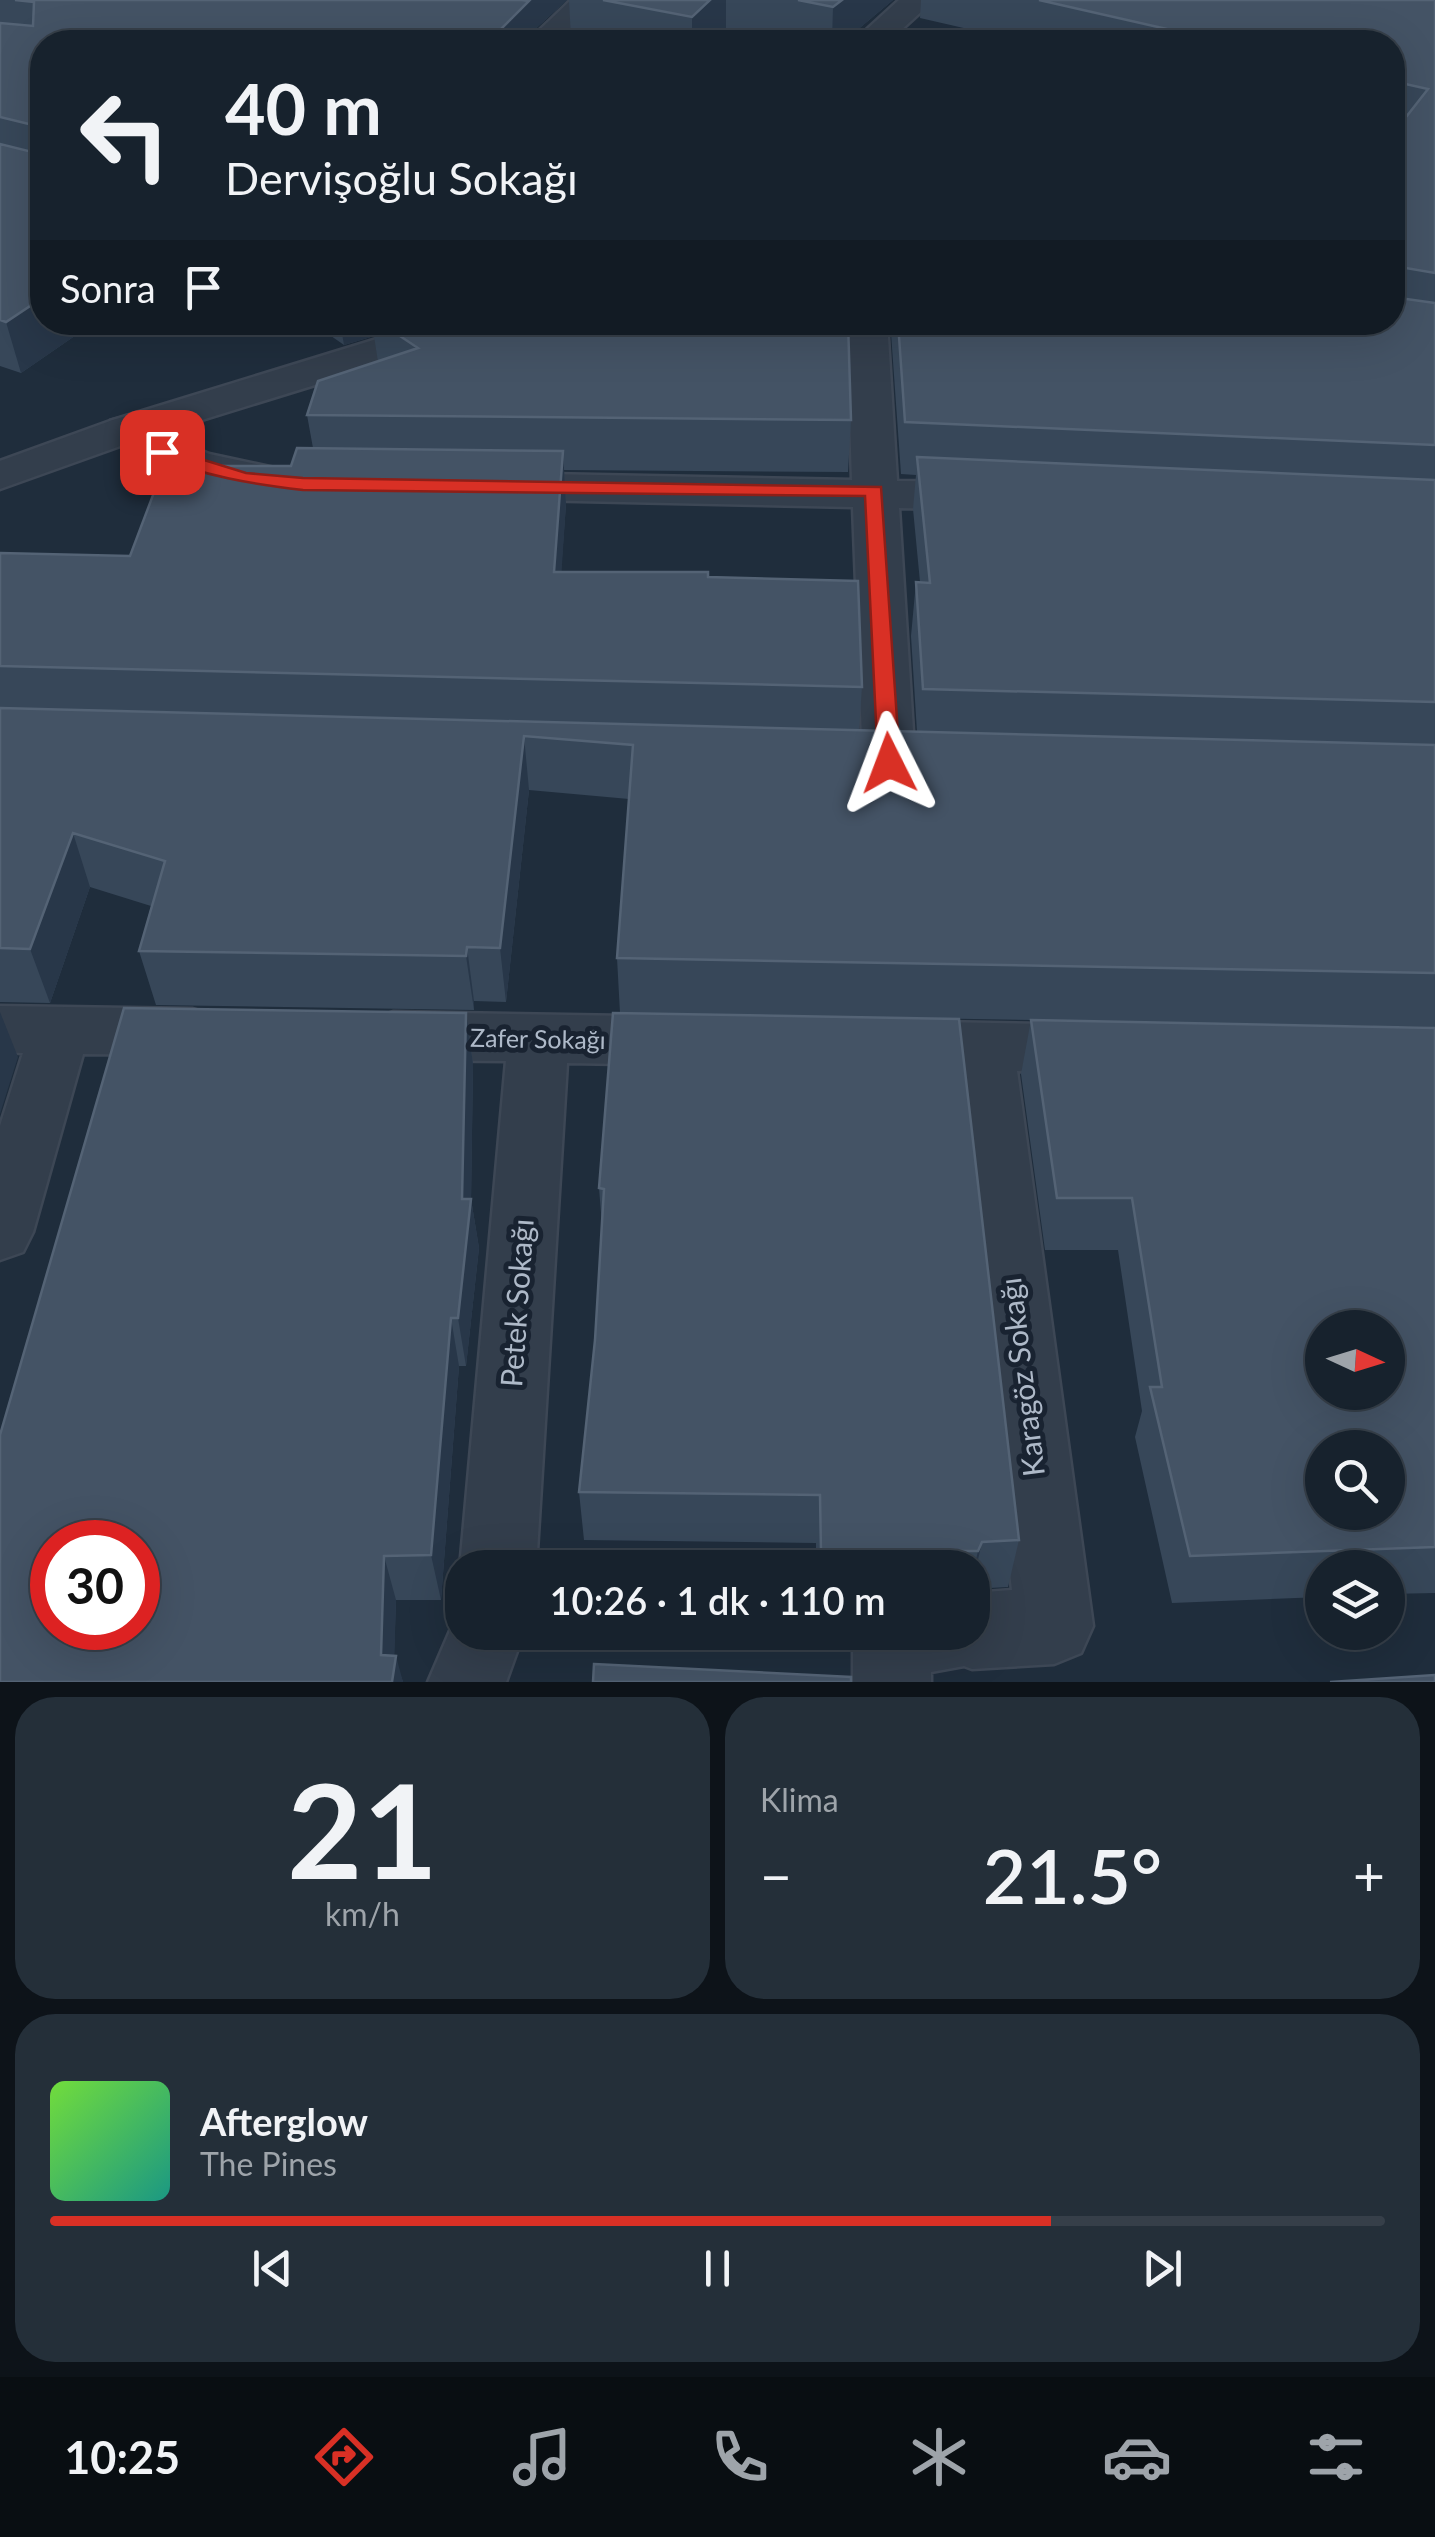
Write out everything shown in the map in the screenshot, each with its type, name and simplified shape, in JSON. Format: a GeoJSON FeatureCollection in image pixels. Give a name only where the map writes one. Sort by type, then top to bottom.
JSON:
{"type":"FeatureCollection","features":[{"type":"Feature","properties":{"kind":"street"},"geometry":{"type":"LineString","coordinates":[[557,30],[589,0]]}},
{"type":"Feature","properties":{"kind":"street"},"geometry":{"type":"LineString","coordinates":[[884,30],[918,0]]}},
{"type":"Feature","properties":{"kind":"street"},"geometry":{"type":"LineString","coordinates":[[0,476],[125,430],[434,335]]}},
{"type":"Feature","properties":{"kind":"street"},"geometry":{"type":"LineString","coordinates":[[868,335],[889,763]]}},
{"type":"Feature","properties":{"kind":"street"},"geometry":{"type":"LineString","coordinates":[[125,430],[198,467],[246,478],[303,484]]}},
{"type":"Feature","properties":{"kind":"street"},"geometry":{"type":"LineString","coordinates":[[441,486],[874,490],[1029,498]]}},
{"type":"Feature","properties":{"kind":"street"},"geometry":{"type":"LineString","coordinates":[[0,1232],[30,1030],[240,1033]]}},
{"type":"Feature","properties":{"kind":"street","name":"Zafer Sokağı"},"geometry":{"type":"LineString","coordinates":[[339,1035],[732,1042]]}},
{"type":"Feature","properties":{"kind":"street","name":"Petek Sokağı"},"geometry":{"type":"LineString","coordinates":[[499,1550],[538,1038]]}},
{"type":"Feature","properties":{"kind":"street"},"geometry":{"type":"LineString","coordinates":[[828,1044],[1160,1050]]}},
{"type":"Feature","properties":{"kind":"street","name":"Karagöz Sokağı"},"geometry":{"type":"LineString","coordinates":[[983,1047],[1054,1626],[990,1630]]}},
{"type":"Feature","properties":{"kind":"street"},"geometry":{"type":"LineString","coordinates":[[467,1682],[479,1650]]}},
{"type":"Feature","properties":{"kind":"street"},"geometry":{"type":"LineString","coordinates":[[891,1650],[892,1682]]}},
{"type":"Feature","properties":{"kind":"building"},"geometry":{"type":"Polygon","coordinates":[[[15,0],[529,1],[500,30],[30,30],[30,124],[0,117],[0,23],[33,26],[34,2],[15,0]]]}},
{"type":"Feature","properties":{"kind":"building"},"geometry":{"type":"Polygon","coordinates":[[[603,0],[710,0],[692,17],[603,0]]]}},
{"type":"Feature","properties":{"kind":"building"},"geometry":{"type":"Polygon","coordinates":[[[798,0],[842,0],[833,7],[798,0]]]}},
{"type":"Feature","properties":{"kind":"building"},"geometry":{"type":"Polygon","coordinates":[[[1039,0],[1435,0],[1435,273],[1405,268],[1405,118],[1428,89],[1405,84],[1405,30],[1171,30],[1039,0]]]}},
{"type":"Feature","properties":{"kind":"building"},"geometry":{"type":"Polygon","coordinates":[[[0,144],[30,152],[30,306],[6,322],[0,320],[0,144]]]}},
{"type":"Feature","properties":{"kind":"building"},"geometry":{"type":"Polygon","coordinates":[[[1405,299],[1435,303],[1435,445],[905,422],[899,335],[1405,335],[1405,299]]]}},
{"type":"Feature","properties":{"kind":"building"},"geometry":{"type":"Polygon","coordinates":[[[398,335],[848,335],[851,420],[307,415],[318,381],[418,348],[398,335]]]}},
{"type":"Feature","properties":{"kind":"building"},"geometry":{"type":"Polygon","coordinates":[[[297,448],[563,451],[554,572],[708,572],[708,577],[858,581],[862,687],[0,666],[0,553],[130,556],[164,466],[291,466],[297,448]]]}},
{"type":"Feature","properties":{"kind":"building"},"geometry":{"type":"Polygon","coordinates":[[[917,457],[1435,480],[1435,702],[923,689],[916,582],[930,583],[917,457]]]}},
{"type":"Feature","properties":{"kind":"building"},"geometry":{"type":"Polygon","coordinates":[[[0,708],[1435,745],[1435,973],[617,958],[633,745],[524,736],[500,948],[467,947],[466,956],[139,951],[165,861],[73,833],[30,949],[0,948],[0,708]]]}},
{"type":"Feature","properties":{"kind":"building"},"geometry":{"type":"Polygon","coordinates":[[[124,1008],[466,1013],[462,1199],[471,1199],[458,1318],[451,1318],[431,1555],[384,1556],[381,1655],[396,1656],[392,1682],[0,1682],[0,1435],[124,1008]]]}},
{"type":"Feature","properties":{"kind":"building"},"geometry":{"type":"Polygon","coordinates":[[[613,1013],[959,1019],[1019,1540],[982,1542],[978,1550],[821,1550],[820,1495],[579,1492],[595,1340],[604,1189],[599,1188],[613,1013]]]}},
{"type":"Feature","properties":{"kind":"building"},"geometry":{"type":"Polygon","coordinates":[[[1031,1020],[1435,1028],[1435,1547],[1190,1556],[1150,1387],[1162,1387],[1132,1198],[1057,1198],[1031,1020]]]}},
{"type":"Feature","properties":{"kind":"building"},"geometry":{"type":"Polygon","coordinates":[[[594,1664],[851,1677],[851,1682],[593,1682],[594,1664]]]}},
{"type":"Feature","properties":{"kind":"building"},"geometry":{"type":"Polygon","coordinates":[[[1435,1675],[1435,1682],[1330,1682],[1435,1675]]]}},
{"type":"Feature","properties":{"kind":"route"},"geometry":{"type":"LineString","coordinates":[[162,452],[198,467],[246,478],[303,484],[874,490],[889,763]]}}]}
